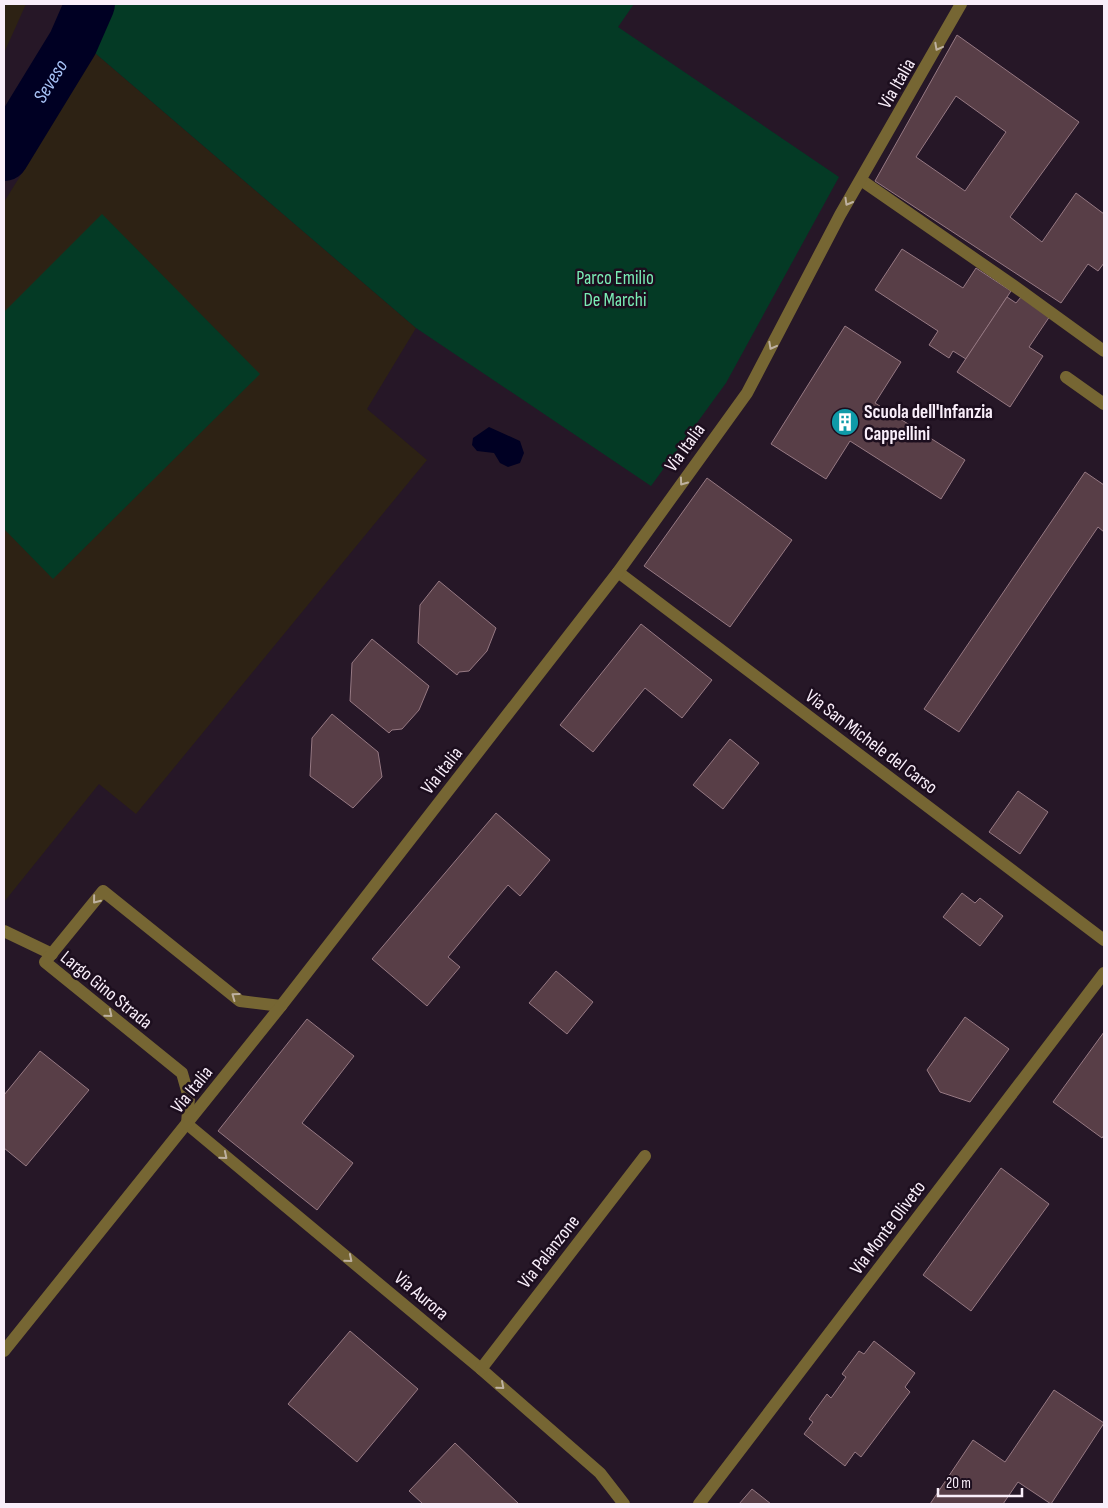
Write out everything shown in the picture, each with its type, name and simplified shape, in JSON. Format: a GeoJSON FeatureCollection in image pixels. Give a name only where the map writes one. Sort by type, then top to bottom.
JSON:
{"type":"FeatureCollection","features":[{"type":"Feature","properties":{"kind":"street","name":"Via Italia"},"geometry":{"type":"LineString","coordinates":[[4,1351],[281,1006],[618,572],[747,393],[861,180],[961,4]]}},
{"type":"Feature","properties":{"kind":"street"},"geometry":{"type":"LineString","coordinates":[[861,180],[1104,351]]}},
{"type":"Feature","properties":{"kind":"street"},"geometry":{"type":"LineString","coordinates":[[1066,377],[1104,404]]}},
{"type":"Feature","properties":{"kind":"street","name":"Via San Michele del Carso"},"geometry":{"type":"LineString","coordinates":[[618,572],[1104,940]]}},
{"type":"Feature","properties":{"kind":"street","name":"Largo Gino Strada"},"geometry":{"type":"LineString","coordinates":[[186,1124],[189,1098],[182,1073],[45,962],[104,891],[240,1001],[281,1006]]}},
{"type":"Feature","properties":{"kind":"street"},"geometry":{"type":"LineString","coordinates":[[4,931],[52,954]]}},
{"type":"Feature","properties":{"kind":"street","name":"Via Monte Oliveto"},"geometry":{"type":"LineString","coordinates":[[700,1504],[1104,973]]}},
{"type":"Feature","properties":{"kind":"street","name":"Via Aurora"},"geometry":{"type":"LineString","coordinates":[[186,1124],[480,1369],[600,1473],[624,1504]]}},
{"type":"Feature","properties":{"kind":"street","name":"Via Palanzone"},"geometry":{"type":"LineString","coordinates":[[480,1369],[646,1156]]}},
{"type":"Feature","properties":{"kind":"shaded area"},"geometry":{"type":"Polygon","coordinates":[[[4,4],[26,4],[4,53],[4,4]]]}},
{"type":"Feature","properties":{"kind":"shaded area"},"geometry":{"type":"Polygon","coordinates":[[[88,47],[416,328],[367,409],[427,460],[136,814],[99,784],[4,902],[4,202],[37,149],[88,47]]]}},
{"type":"Feature","properties":{"kind":"green space","name":"Parco Emilio De Marchi"},"geometry":{"type":"Polygon","coordinates":[[[103,4],[634,4],[618,27],[839,177],[726,383],[651,486],[416,328],[88,47],[103,4]]]}},
{"type":"Feature","properties":{"kind":"green space"},"geometry":{"type":"Polygon","coordinates":[[[102,214],[260,374],[53,579],[4,529],[4,312],[102,214]]]}},
{"type":"Feature","properties":{"kind":"water"},"geometry":{"type":"Polygon","coordinates":[[[489,427],[520,441],[524,453],[520,463],[508,467],[500,463],[494,453],[477,451],[472,445],[473,438],[489,427]]]}},
{"type":"Feature","properties":{"kind":"building"},"geometry":{"type":"Polygon","coordinates":[[[957,35],[1079,122],[1010,217],[1042,242],[1076,193],[1104,214],[1104,263],[1098,271],[1088,264],[1061,303],[875,181],[957,35]],[[956,96],[916,157],[965,191],[1006,132],[956,96]]]}},
{"type":"Feature","properties":{"kind":"building"},"geometry":{"type":"Polygon","coordinates":[[[902,249],[963,288],[976,268],[1011,291],[966,359],[953,351],[949,358],[929,345],[938,331],[875,290],[902,249]]]}},
{"type":"Feature","properties":{"kind":"building"},"geometry":{"type":"Polygon","coordinates":[[[1007,297],[1016,303],[1021,297],[1050,316],[1029,347],[1043,356],[1010,407],[957,372],[1007,297]]]}},
{"type":"Feature","properties":{"kind":"building","name":"Scuola dell'Infanzia Cappellini"},"geometry":{"type":"Polygon","coordinates":[[[845,326],[901,362],[875,403],[965,460],[941,499],[850,441],[826,479],[771,444],[845,326]]]}},
{"type":"Feature","properties":{"kind":"building"},"geometry":{"type":"Polygon","coordinates":[[[1085,472],[1104,485],[1104,532],[1098,527],[959,732],[924,709],[1085,472]]]}},
{"type":"Feature","properties":{"kind":"building"},"geometry":{"type":"Polygon","coordinates":[[[707,478],[792,540],[730,627],[644,566],[707,478]]]}},
{"type":"Feature","properties":{"kind":"building"},"geometry":{"type":"Polygon","coordinates":[[[439,581],[496,628],[487,651],[469,671],[459,672],[457,675],[418,643],[420,605],[439,581]]]}},
{"type":"Feature","properties":{"kind":"building"},"geometry":{"type":"Polygon","coordinates":[[[641,624],[712,680],[682,718],[645,688],[593,752],[560,725],[641,624]]]}},
{"type":"Feature","properties":{"kind":"building"},"geometry":{"type":"Polygon","coordinates":[[[372,639],[429,686],[419,710],[402,729],[392,730],[389,733],[350,701],[352,663],[372,639]]]}},
{"type":"Feature","properties":{"kind":"building"},"geometry":{"type":"Polygon","coordinates":[[[332,714],[378,752],[382,777],[353,808],[310,776],[312,738],[332,714]]]}},
{"type":"Feature","properties":{"kind":"building"},"geometry":{"type":"Polygon","coordinates":[[[730,739],[759,763],[723,809],[693,785],[730,739]]]}},
{"type":"Feature","properties":{"kind":"building"},"geometry":{"type":"Polygon","coordinates":[[[1018,791],[1048,812],[1020,854],[989,832],[1018,791]]]}},
{"type":"Feature","properties":{"kind":"building"},"geometry":{"type":"Polygon","coordinates":[[[496,813],[550,860],[520,896],[508,885],[448,957],[460,967],[427,1006],[372,959],[496,813]]]}},
{"type":"Feature","properties":{"kind":"building"},"geometry":{"type":"Polygon","coordinates":[[[962,893],[975,903],[980,898],[1003,916],[980,946],[943,917],[962,893]]]}},
{"type":"Feature","properties":{"kind":"building"},"geometry":{"type":"Polygon","coordinates":[[[556,971],[593,1002],[567,1034],[529,1003],[556,971]]]}},
{"type":"Feature","properties":{"kind":"building"},"geometry":{"type":"Polygon","coordinates":[[[965,1017],[1009,1049],[970,1102],[940,1092],[927,1070],[965,1017]]]}},
{"type":"Feature","properties":{"kind":"building"},"geometry":{"type":"Polygon","coordinates":[[[307,1019],[354,1056],[302,1123],[353,1163],[317,1210],[218,1131],[307,1019]]]}},
{"type":"Feature","properties":{"kind":"building"},"geometry":{"type":"Polygon","coordinates":[[[1104,1032],[1104,1135],[1102,1138],[1053,1102],[1104,1032]]]}},
{"type":"Feature","properties":{"kind":"building"},"geometry":{"type":"Polygon","coordinates":[[[40,1051],[89,1090],[26,1166],[4,1148],[4,1095],[40,1051]]]}},
{"type":"Feature","properties":{"kind":"building"},"geometry":{"type":"Polygon","coordinates":[[[1001,1168],[1049,1204],[971,1311],[923,1275],[1001,1168]]]}},
{"type":"Feature","properties":{"kind":"building"},"geometry":{"type":"Polygon","coordinates":[[[350,1331],[418,1389],[357,1462],[288,1404],[350,1331]]]}},
{"type":"Feature","properties":{"kind":"building"},"geometry":{"type":"Polygon","coordinates":[[[874,1341],[915,1373],[905,1387],[910,1392],[861,1457],[855,1452],[845,1466],[804,1434],[813,1422],[809,1419],[827,1394],[831,1398],[846,1377],[842,1374],[859,1351],[864,1354],[874,1341]]]}},
{"type":"Feature","properties":{"kind":"building"},"geometry":{"type":"Polygon","coordinates":[[[1054,1390],[1104,1423],[1051,1504],[1018,1482],[1003,1504],[930,1504],[973,1440],[1005,1462],[1054,1390]]]}},
{"type":"Feature","properties":{"kind":"building"},"geometry":{"type":"Polygon","coordinates":[[[455,1443],[519,1504],[423,1504],[409,1491],[455,1443]]]}},
{"type":"Feature","properties":{"kind":"building"},"geometry":{"type":"Polygon","coordinates":[[[752,1489],[771,1504],[739,1504],[752,1489]]]}},
{"type":"Feature","properties":{"kind":"waterway","name":"Seveso"},"geometry":{"type":"LineString","coordinates":[[4,156],[73,43],[90,4]]}},
{"type":"Feature","properties":{"kind":"place","name":"Scuola dell'Infanzia Cappellini"},"geometry":{"type":"Point","coordinates":[845,422]}}]}
